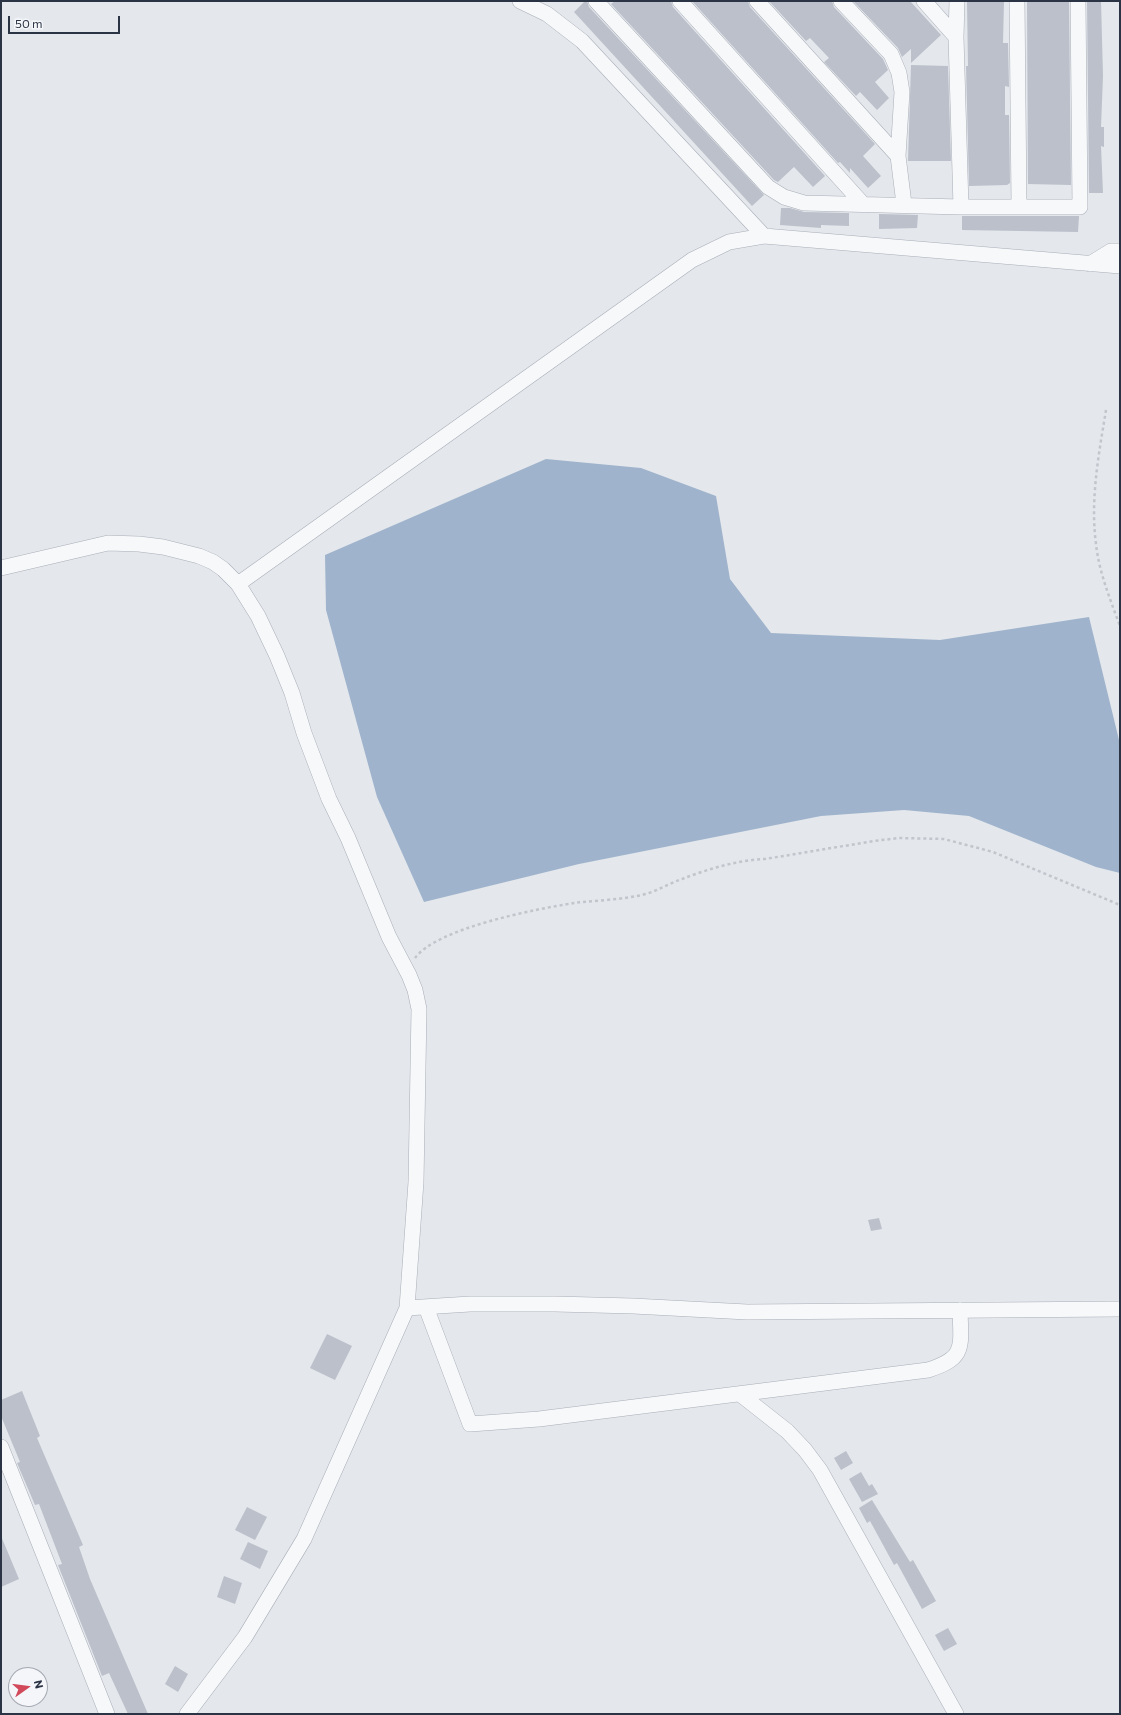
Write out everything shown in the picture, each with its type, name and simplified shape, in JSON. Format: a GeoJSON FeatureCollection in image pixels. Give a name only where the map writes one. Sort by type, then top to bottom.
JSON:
{"type":"FeatureCollection","features":[{"type":"Feature","properties":{"kind":"street"},"geometry":{"type":"LineString","coordinates":[[520,1],[547,14],[582,41],[764,236]]}},
{"type":"Feature","properties":{"kind":"street"},"geometry":{"type":"LineString","coordinates":[[596,1],[768,187],[784,197],[804,203],[904,204],[961,207],[1080,207],[1078,1]]}},
{"type":"Feature","properties":{"kind":"street"},"geometry":{"type":"LineString","coordinates":[[680,1],[862,203]]}},
{"type":"Feature","properties":{"kind":"street"},"geometry":{"type":"LineString","coordinates":[[757,1],[898,156]]}},
{"type":"Feature","properties":{"kind":"street"},"geometry":{"type":"LineString","coordinates":[[841,1],[891,54],[899,73],[902,92],[898,156],[904,204]]}},
{"type":"Feature","properties":{"kind":"street"},"geometry":{"type":"LineString","coordinates":[[924,1],[956,37]]}},
{"type":"Feature","properties":{"kind":"street"},"geometry":{"type":"LineString","coordinates":[[957,1],[956,37],[961,207]]}},
{"type":"Feature","properties":{"kind":"street"},"geometry":{"type":"LineString","coordinates":[[1017,1],[1019,206]]}},
{"type":"Feature","properties":{"kind":"street"},"geometry":{"type":"LineString","coordinates":[[238,584],[692,260],[729,242],[764,236],[1120,266]]}},
{"type":"Feature","properties":{"kind":"street"},"geometry":{"type":"LineString","coordinates":[[1090,264],[1110,250],[1120,251]]}},
{"type":"Feature","properties":{"kind":"street"},"geometry":{"type":"LineString","coordinates":[[1,568],[108,543],[139,544],[163,547],[199,556],[213,562],[238,584],[258,616],[277,656],[292,693],[304,733],[337,818],[348,838],[389,937],[409,975],[415,990],[419,1009],[416,1182],[407,1308],[304,1538],[245,1637],[188,1714]]}},
{"type":"Feature","properties":{"kind":"street"},"geometry":{"type":"LineString","coordinates":[[407,1308],[470,1304],[539,1304],[633,1306],[747,1312],[1120,1309]]}},
{"type":"Feature","properties":{"kind":"street"},"geometry":{"type":"LineString","coordinates":[[426,1307],[470,1424],[539,1419],[655,1403],[740,1394],[928,1370],[945,1365],[957,1355],[960,1335],[960,1310]]}},
{"type":"Feature","properties":{"kind":"street"},"geometry":{"type":"LineString","coordinates":[[740,1394],[787,1431],[805,1450],[820,1470],[956,1714]]}},
{"type":"Feature","properties":{"kind":"street"},"geometry":{"type":"LineString","coordinates":[[1,1447],[107,1714]]}},
{"type":"Feature","properties":{"kind":"path"},"geometry":{"type":"LineString","coordinates":[[1106,410],[1098,461],[1095,516],[1096,544],[1105,584],[1120,626]]}},
{"type":"Feature","properties":{"kind":"path"},"geometry":{"type":"LineString","coordinates":[[409,975],[415,959],[420,952],[432,942],[449,934],[530,911],[644,894],[704,871],[750,860],[765,860],[900,838],[944,839],[968,844],[1005,857],[1120,905]]}},
{"type":"Feature","properties":{"kind":"water"},"geometry":{"type":"Polygon","coordinates":[[[546,459],[641,468],[716,496],[730,579],[771,633],[940,640],[1089,617],[1120,744],[1120,873],[1096,867],[969,816],[904,810],[821,816],[579,864],[424,902],[377,797],[326,610],[325,555],[546,459]]]}},
{"type":"Feature","properties":{"kind":"building"},"geometry":{"type":"Polygon","coordinates":[[[585,1],[587,1],[589,7],[764,195],[752,206],[574,12],[585,1]]]}},
{"type":"Feature","properties":{"kind":"building"},"geometry":{"type":"Polygon","coordinates":[[[615,1],[671,1],[673,7],[825,176],[813,187],[794,167],[778,182],[774,180],[611,4],[615,1]]]}},
{"type":"Feature","properties":{"kind":"building"},"geometry":{"type":"Polygon","coordinates":[[[692,1],[748,1],[750,7],[875,144],[863,156],[881,176],[868,188],[850,168],[850,173],[840,162],[838,163],[692,1]]]}},
{"type":"Feature","properties":{"kind":"building"},"geometry":{"type":"Polygon","coordinates":[[[769,1],[832,1],[834,7],[883,59],[888,70],[875,82],[889,98],[877,110],[860,92],[856,96],[824,62],[829,58],[810,38],[806,41],[769,1]]]}},
{"type":"Feature","properties":{"kind":"building"},"geometry":{"type":"Polygon","coordinates":[[[853,1],[910,1],[941,35],[911,63],[911,49],[902,57],[898,48],[853,1]]]}},
{"type":"Feature","properties":{"kind":"building"},"geometry":{"type":"Polygon","coordinates":[[[967,1],[1004,1],[1003,43],[1008,43],[1009,87],[1005,86],[1005,115],[1009,115],[1010,183],[1007,185],[969,186],[966,66],[968,66],[967,1]]]}},
{"type":"Feature","properties":{"kind":"building"},"geometry":{"type":"Polygon","coordinates":[[[1027,1],[1069,1],[1071,185],[1028,184],[1027,1]]]}},
{"type":"Feature","properties":{"kind":"building"},"geometry":{"type":"Polygon","coordinates":[[[1087,1],[1101,1],[1103,76],[1101,127],[1104,127],[1104,147],[1101,146],[1103,193],[1089,193],[1087,1]]]}},
{"type":"Feature","properties":{"kind":"building"},"geometry":{"type":"Polygon","coordinates":[[[911,65],[948,66],[951,161],[908,161],[911,65]]]}},
{"type":"Feature","properties":{"kind":"building"},"geometry":{"type":"Polygon","coordinates":[[[781,208],[790,208],[804,212],[849,213],[849,226],[821,225],[821,228],[780,225],[781,208]]]}},
{"type":"Feature","properties":{"kind":"building"},"geometry":{"type":"Polygon","coordinates":[[[879,214],[918,215],[917,228],[879,229],[879,214]]]}},
{"type":"Feature","properties":{"kind":"building"},"geometry":{"type":"Polygon","coordinates":[[[962,216],[1079,216],[1078,232],[962,230],[962,216]]]}},
{"type":"Feature","properties":{"kind":"building"},"geometry":{"type":"Polygon","coordinates":[[[879,1218],[882,1229],[871,1231],[868,1220],[879,1218]]]}},
{"type":"Feature","properties":{"kind":"building"},"geometry":{"type":"Polygon","coordinates":[[[327,1334],[352,1346],[335,1380],[310,1368],[327,1334]]]}},
{"type":"Feature","properties":{"kind":"building"},"geometry":{"type":"Polygon","coordinates":[[[22,1391],[40,1436],[37,1438],[83,1545],[79,1547],[90,1579],[148,1714],[128,1714],[109,1673],[102,1676],[58,1565],[62,1564],[39,1504],[35,1505],[17,1463],[20,1462],[1,1416],[1,1400],[22,1391]]]}},
{"type":"Feature","properties":{"kind":"building"},"geometry":{"type":"Polygon","coordinates":[[[846,1451],[853,1463],[841,1470],[834,1458],[846,1451]]]}},
{"type":"Feature","properties":{"kind":"building"},"geometry":{"type":"Polygon","coordinates":[[[861,1472],[869,1486],[872,1484],[878,1494],[862,1502],[849,1479],[861,1472]]]}},
{"type":"Feature","properties":{"kind":"building"},"geometry":{"type":"Polygon","coordinates":[[[872,1500],[910,1562],[913,1560],[936,1601],[922,1609],[897,1563],[894,1565],[870,1521],[867,1523],[859,1508],[872,1500]]]}},
{"type":"Feature","properties":{"kind":"building"},"geometry":{"type":"Polygon","coordinates":[[[247,1507],[267,1517],[255,1540],[235,1530],[247,1507]]]}},
{"type":"Feature","properties":{"kind":"building"},"geometry":{"type":"Polygon","coordinates":[[[1,1536],[19,1579],[1,1587],[1,1536]]]}},
{"type":"Feature","properties":{"kind":"building"},"geometry":{"type":"Polygon","coordinates":[[[248,1542],[268,1551],[260,1569],[240,1559],[248,1542]]]}},
{"type":"Feature","properties":{"kind":"building"},"geometry":{"type":"Polygon","coordinates":[[[224,1576],[242,1583],[235,1604],[217,1597],[224,1576]]]}},
{"type":"Feature","properties":{"kind":"building"},"geometry":{"type":"Polygon","coordinates":[[[948,1628],[957,1644],[944,1651],[935,1635],[948,1628]]]}},
{"type":"Feature","properties":{"kind":"building"},"geometry":{"type":"Polygon","coordinates":[[[175,1666],[188,1674],[178,1692],[165,1684],[175,1666]]]}}]}
